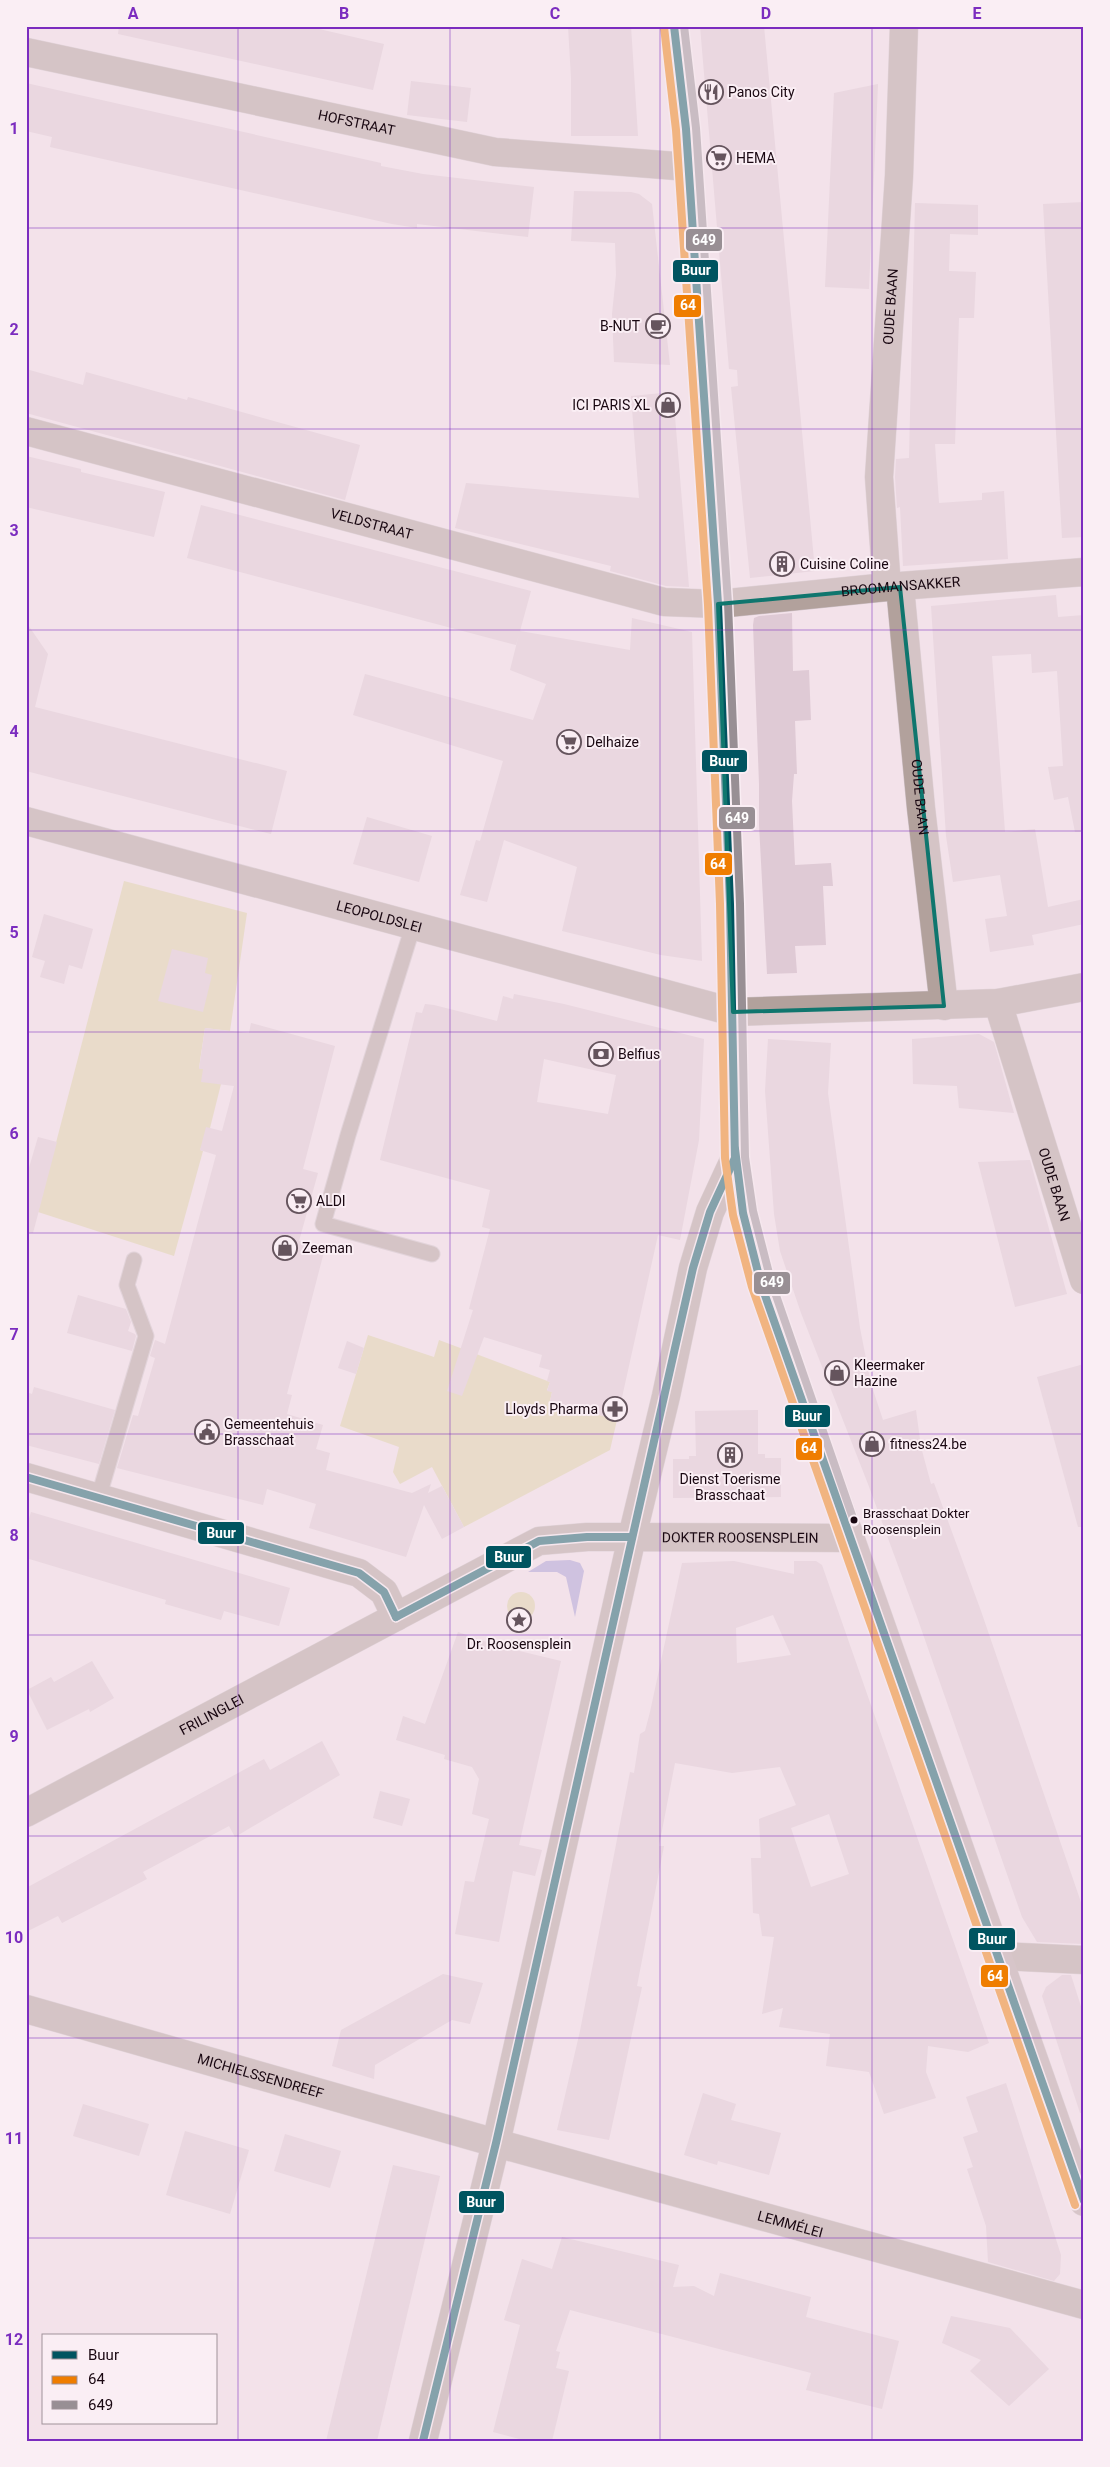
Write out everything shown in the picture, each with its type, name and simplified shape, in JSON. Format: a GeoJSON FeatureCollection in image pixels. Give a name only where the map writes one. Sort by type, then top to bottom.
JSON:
{"type":"FeatureCollection","features":[{"type":"Feature","properties":{"kind":"main road"},"geometry":{"type":"LineString","coordinates":[[674,26],[689,167],[718,604],[733,1012],[735,1158],[743,1213],[761,1284],[1084,2202]]}},
{"type":"Feature","properties":{"kind":"street","name":"OUDE BAAN"},"geometry":{"type":"LineString","coordinates":[[904,26],[899,176],[878,477],[894,587],[944,1006]]}},
{"type":"Feature","properties":{"kind":"street","name":"HOFSTRAAT"},"geometry":{"type":"LineString","coordinates":[[26,52],[495,152],[689,167]]}},
{"type":"Feature","properties":{"kind":"street","name":"VELDSTRAAT"},"geometry":{"type":"LineString","coordinates":[[26,431],[664,602],[718,604]]}},
{"type":"Feature","properties":{"kind":"street","name":"BROOMANSAKKER"},"geometry":{"type":"LineString","coordinates":[[718,604],[894,587],[1084,572]]}},
{"type":"Feature","properties":{"kind":"street","name":"LEOPOLDSLEI"},"geometry":{"type":"LineString","coordinates":[[26,821],[733,1012]]}},
{"type":"Feature","properties":{"kind":"street"},"geometry":{"type":"LineString","coordinates":[[733,1012],[998,1003],[1084,987]]}},
{"type":"Feature","properties":{"kind":"street","name":"OUDE BAAN"},"geometry":{"type":"LineString","coordinates":[[998,1003],[1084,1280]]}},
{"type":"Feature","properties":{"kind":"street"},"geometry":{"type":"LineString","coordinates":[[424,2441],[496,2143],[632,1537],[666,1396],[693,1268],[710,1212],[735,1158]]}},
{"type":"Feature","properties":{"kind":"street"},"geometry":{"type":"LineString","coordinates":[[26,1477],[359,1574],[384,1592],[396,1617]]}},
{"type":"Feature","properties":{"kind":"street","name":"DOKTER ROOSENSPLEIN"},"geometry":{"type":"LineString","coordinates":[[396,1617],[539,1541],[587,1537],[850,1538]]}},
{"type":"Feature","properties":{"kind":"street","name":"FRILINGLEI"},"geometry":{"type":"LineString","coordinates":[[26,1812],[396,1617]]}},
{"type":"Feature","properties":{"kind":"street"},"geometry":{"type":"LineString","coordinates":[[999,1956],[1084,1960]]}},
{"type":"Feature","properties":{"kind":"street","name":"MICHIELSSENDREEF"},"geometry":{"type":"LineString","coordinates":[[26,2008],[496,2143]]}},
{"type":"Feature","properties":{"kind":"street","name":"LEMMÉLEI"},"geometry":{"type":"LineString","coordinates":[[496,2143],[1084,2306]]}},
{"type":"Feature","properties":{"kind":"lane"},"geometry":{"type":"LineString","coordinates":[[413,926],[348,1135],[323,1224],[432,1254]]}},
{"type":"Feature","properties":{"kind":"lane"},"geometry":{"type":"LineString","coordinates":[[98,1499],[146,1336],[127,1285],[134,1260]]}},
{"type":"Feature","properties":{"kind":"highlighted area"},"geometry":{"type":"Polygon","coordinates":[[[900,587],[944,1006],[733,1012],[718,604],[900,587]]]}},
{"type":"Feature","properties":{"kind":"shaded area"},"geometry":{"type":"Polygon","coordinates":[[[124,881],[247,913],[230,1031],[205,1028],[199,1068],[203,1069],[221,1084],[210,1128],[200,1150],[203,1151],[174,1256],[38,1212],[124,881]]]}},
{"type":"Feature","properties":{"kind":"shaded area"},"geometry":{"type":"Polygon","coordinates":[[[368,1335],[434,1357],[439,1340],[550,1382],[547,1390],[552,1392],[550,1401],[617,1420],[610,1450],[464,1527],[432,1467],[400,1484],[393,1472],[399,1447],[340,1426],[368,1335]]]}},
{"type":"Feature","properties":{"kind":"shaded area"},"geometry":{"type":"Polygon","coordinates":[[[570,1560],[580,1563],[584,1571],[575,1617],[566,1577],[557,1572],[528,1572],[546,1561],[570,1560]]]}},
{"type":"Feature","properties":{"kind":"shaded area"},"geometry":{"type":"Polygon","coordinates":[[[521,1592],[531,1596],[535,1606],[531,1616],[521,1620],[511,1616],[507,1606],[511,1596],[521,1592]]]}},
{"type":"Feature","properties":{"kind":"building"},"geometry":{"type":"Polygon","coordinates":[[[119,26],[306,26],[384,44],[373,90],[118,34],[119,26]]]}},
{"type":"Feature","properties":{"kind":"building"},"geometry":{"type":"Polygon","coordinates":[[[568,26],[631,26],[638,136],[571,136],[571,78],[568,26]]]}},
{"type":"Feature","properties":{"kind":"building"},"geometry":{"type":"Polygon","coordinates":[[[700,26],[764,26],[815,571],[750,578],[731,387],[738,386],[737,370],[729,369],[700,26]]]}},
{"type":"Feature","properties":{"kind":"building"},"geometry":{"type":"Polygon","coordinates":[[[411,81],[471,88],[467,122],[407,115],[411,81]]]}},
{"type":"Feature","properties":{"kind":"building"},"geometry":{"type":"Polygon","coordinates":[[[26,83],[381,163],[381,166],[423,174],[534,187],[528,237],[417,224],[417,228],[392,224],[50,147],[52,137],[26,131],[26,83]]]}},
{"type":"Feature","properties":{"kind":"building"},"geometry":{"type":"Polygon","coordinates":[[[878,84],[869,289],[825,287],[834,93],[878,84]]]}},
{"type":"Feature","properties":{"kind":"building"},"geometry":{"type":"Polygon","coordinates":[[[574,191],[631,192],[639,194],[652,204],[670,365],[614,362],[612,314],[616,275],[615,243],[571,241],[574,191]]]}},
{"type":"Feature","properties":{"kind":"building"},"geometry":{"type":"Polygon","coordinates":[[[1084,202],[1084,537],[1062,538],[1043,204],[1084,202]]]}},
{"type":"Feature","properties":{"kind":"building"},"geometry":{"type":"Polygon","coordinates":[[[915,203],[978,205],[978,235],[950,234],[949,271],[976,272],[974,318],[959,318],[955,444],[935,444],[939,503],[982,500],[982,493],[1004,491],[1008,559],[903,566],[900,507],[897,508],[895,477],[896,459],[909,458],[915,203]]]}},
{"type":"Feature","properties":{"kind":"building"},"geometry":{"type":"Polygon","coordinates":[[[26,369],[83,385],[86,372],[187,400],[188,397],[360,445],[345,500],[26,413],[26,369]]]}},
{"type":"Feature","properties":{"kind":"building"},"geometry":{"type":"Polygon","coordinates":[[[673,392],[689,587],[666,586],[610,571],[611,566],[455,528],[466,483],[639,498],[631,396],[673,392]]]}},
{"type":"Feature","properties":{"kind":"building"},"geometry":{"type":"Polygon","coordinates":[[[26,456],[81,469],[81,472],[165,492],[154,537],[26,507],[26,456]]]}},
{"type":"Feature","properties":{"kind":"building"},"geometry":{"type":"Polygon","coordinates":[[[201,505],[531,591],[520,631],[630,650],[632,618],[692,632],[702,961],[661,955],[562,931],[577,867],[504,840],[487,902],[460,895],[476,840],[480,841],[503,761],[353,715],[365,674],[533,720],[546,684],[510,670],[519,634],[516,645],[187,558],[201,505]]]}},
{"type":"Feature","properties":{"kind":"building"},"geometry":{"type":"Polygon","coordinates":[[[1056,595],[1058,617],[1084,615],[1084,832],[1075,832],[1068,797],[1054,800],[1048,767],[1063,766],[1057,671],[1032,673],[1031,654],[992,656],[1005,832],[1035,829],[1048,907],[1084,899],[1084,924],[1032,935],[1034,945],[990,952],[985,919],[1007,916],[1000,875],[953,882],[946,836],[931,606],[1056,595]]]}},
{"type":"Feature","properties":{"kind":"building"},"geometry":{"type":"Polygon","coordinates":[[[792,613],[793,671],[809,670],[811,720],[795,721],[797,774],[794,774],[792,801],[795,865],[831,863],[833,886],[823,886],[826,945],[795,946],[797,973],[767,974],[759,825],[753,625],[754,618],[759,616],[792,613]]]}},
{"type":"Feature","properties":{"kind":"building"},"geometry":{"type":"Polygon","coordinates":[[[26,622],[48,654],[35,707],[287,771],[271,834],[26,771],[26,622]]]}},
{"type":"Feature","properties":{"kind":"building"},"geometry":{"type":"Polygon","coordinates":[[[367,817],[432,836],[419,882],[353,864],[367,817]]]}},
{"type":"Feature","properties":{"kind":"building"},"geometry":{"type":"Polygon","coordinates":[[[44,914],[93,929],[82,969],[69,965],[64,984],[40,977],[45,961],[32,957],[44,914]]]}},
{"type":"Feature","properties":{"kind":"building"},"geometry":{"type":"Polygon","coordinates":[[[172,949],[208,958],[205,973],[212,975],[203,1012],[158,1001],[172,949]]]}},
{"type":"Feature","properties":{"kind":"building"},"geometry":{"type":"Polygon","coordinates":[[[514,994],[564,1004],[704,1039],[699,1140],[680,1240],[658,1235],[617,1420],[550,1401],[552,1392],[547,1391],[550,1382],[547,1381],[550,1370],[539,1367],[542,1355],[484,1337],[462,1396],[447,1391],[473,1310],[469,1309],[490,1229],[482,1227],[490,1190],[380,1160],[416,1012],[422,1013],[425,1004],[434,1005],[497,1021],[503,996],[513,999],[514,994]],[[544,1059],[537,1102],[608,1114],[616,1075],[544,1059]]]}},
{"type":"Feature","properties":{"kind":"building"},"geometry":{"type":"Polygon","coordinates":[[[251,1023],[335,1046],[303,1169],[318,1173],[299,1241],[325,1248],[287,1394],[292,1395],[287,1414],[323,1425],[316,1449],[330,1453],[326,1470],[412,1493],[431,1484],[428,1493],[442,1486],[464,1527],[442,1539],[424,1505],[406,1557],[309,1528],[316,1504],[267,1489],[263,1505],[117,1468],[133,1415],[138,1416],[155,1358],[150,1356],[155,1340],[165,1344],[216,1155],[200,1150],[206,1127],[222,1131],[234,1086],[201,1082],[203,1069],[199,1069],[205,1028],[249,1033],[251,1023]]]}},
{"type":"Feature","properties":{"kind":"building"},"geometry":{"type":"Polygon","coordinates":[[[979,1034],[994,1042],[1014,1113],[959,1108],[957,1086],[913,1084],[912,1039],[979,1034]]]}},
{"type":"Feature","properties":{"kind":"building"},"geometry":{"type":"Polygon","coordinates":[[[768,1039],[831,1043],[828,1093],[860,1328],[871,1384],[883,1420],[916,1410],[921,1447],[931,1484],[934,1483],[981,1611],[1084,1911],[1084,1944],[1037,1942],[1022,1917],[917,1617],[868,1484],[801,1313],[780,1251],[774,1214],[765,1091],[768,1039]]]}},
{"type":"Feature","properties":{"kind":"building"},"geometry":{"type":"Polygon","coordinates":[[[38,1137],[57,1142],[33,1233],[26,1232],[26,1178],[38,1137]]]}},
{"type":"Feature","properties":{"kind":"building"},"geometry":{"type":"Polygon","coordinates":[[[1030,1160],[1067,1294],[1015,1307],[978,1162],[1030,1160]]]}},
{"type":"Feature","properties":{"kind":"building"},"geometry":{"type":"Polygon","coordinates":[[[78,1295],[126,1309],[131,1322],[128,1331],[136,1336],[132,1351],[67,1333],[78,1295]]]}},
{"type":"Feature","properties":{"kind":"building"},"geometry":{"type":"Polygon","coordinates":[[[347,1341],[364,1348],[356,1374],[338,1368],[347,1341]]]}},
{"type":"Feature","properties":{"kind":"building"},"geometry":{"type":"Polygon","coordinates":[[[1084,1364],[1084,1527],[1078,1527],[1037,1377],[1084,1364]]]}},
{"type":"Feature","properties":{"kind":"building"},"geometry":{"type":"Polygon","coordinates":[[[34,1387],[115,1410],[99,1464],[26,1445],[26,1392],[32,1394],[34,1387]]]}},
{"type":"Feature","properties":{"kind":"building","name":"Dienst Toerisme Brasschaat"},"geometry":{"type":"Polygon","coordinates":[[[758,1410],[758,1454],[765,1454],[765,1458],[781,1458],[781,1497],[673,1498],[673,1459],[689,1459],[689,1456],[696,1456],[695,1411],[758,1410]]]}},
{"type":"Feature","properties":{"kind":"building"},"geometry":{"type":"Polygon","coordinates":[[[31,1512],[290,1588],[279,1626],[224,1611],[221,1620],[165,1604],[166,1600],[26,1558],[26,1528],[31,1512]]]}},
{"type":"Feature","properties":{"kind":"building"},"geometry":{"type":"Polygon","coordinates":[[[734,1561],[794,1574],[794,1561],[816,1561],[822,1565],[989,2043],[968,2052],[928,2046],[926,2072],[936,2098],[884,2114],[869,2072],[826,2066],[830,2034],[779,2027],[783,2008],[762,2014],[774,1937],[762,1936],[759,1914],[753,1913],[751,1858],[761,1858],[759,1819],[796,1805],[780,1767],[732,1773],[675,1763],[659,1846],[664,1846],[637,1986],[642,1987],[609,2140],[557,2130],[580,2031],[630,1772],[634,1773],[640,1734],[645,1731],[650,1712],[682,1563],[734,1561]],[[773,1615],[736,1628],[737,1663],[791,1655],[773,1615]],[[829,1814],[791,1828],[811,1887],[849,1874],[829,1814]]]}},
{"type":"Feature","properties":{"kind":"building"},"geometry":{"type":"Polygon","coordinates":[[[458,1632],[495,1645],[561,1661],[519,1845],[542,1850],[535,1876],[513,1871],[499,1942],[455,1934],[465,1881],[474,1882],[489,1819],[472,1814],[479,1779],[472,1767],[444,1759],[445,1755],[396,1740],[403,1716],[425,1724],[458,1632]]]}},
{"type":"Feature","properties":{"kind":"building"},"geometry":{"type":"Polygon","coordinates":[[[92,1661],[114,1698],[90,1712],[89,1709],[47,1730],[27,1690],[51,1677],[54,1682],[92,1661]]]}},
{"type":"Feature","properties":{"kind":"building"},"geometry":{"type":"Polygon","coordinates":[[[322,1741],[340,1775],[235,1837],[229,1826],[143,1872],[147,1879],[105,1901],[62,1923],[58,1916],[26,1932],[26,1888],[264,1759],[270,1770],[322,1741]]]}},
{"type":"Feature","properties":{"kind":"building"},"geometry":{"type":"Polygon","coordinates":[[[380,1791],[410,1799],[402,1826],[373,1818],[380,1791]]]}},
{"type":"Feature","properties":{"kind":"building"},"geometry":{"type":"Polygon","coordinates":[[[443,1974],[483,1983],[470,2024],[452,2020],[375,2065],[374,2079],[332,2066],[341,2030],[443,1974]]]}},
{"type":"Feature","properties":{"kind":"building"},"geometry":{"type":"Polygon","coordinates":[[[1062,1975],[1071,1975],[1084,2016],[1084,2113],[1080,2113],[1042,1996],[1046,1987],[1062,1975]]]}},
{"type":"Feature","properties":{"kind":"building"},"geometry":{"type":"Polygon","coordinates":[[[1006,2083],[1061,2255],[1060,2274],[1054,2281],[988,2262],[986,2226],[967,2169],[973,2167],[963,2137],[978,2132],[966,2097],[1006,2083]]]}},
{"type":"Feature","properties":{"kind":"building"},"geometry":{"type":"Polygon","coordinates":[[[703,2093],[736,2104],[731,2120],[781,2133],[769,2175],[718,2161],[717,2165],[684,2155],[703,2093]]]}},
{"type":"Feature","properties":{"kind":"building"},"geometry":{"type":"Polygon","coordinates":[[[83,2104],[149,2124],[139,2156],[73,2136],[83,2104]]]}},
{"type":"Feature","properties":{"kind":"building"},"geometry":{"type":"Polygon","coordinates":[[[185,2131],[249,2150],[230,2214],[166,2195],[185,2131]]]}},
{"type":"Feature","properties":{"kind":"building"},"geometry":{"type":"Polygon","coordinates":[[[285,2134],[341,2151],[330,2188],[274,2171],[285,2134]]]}},
{"type":"Feature","properties":{"kind":"building"},"geometry":{"type":"Polygon","coordinates":[[[393,2165],[440,2176],[377,2441],[326,2441],[393,2165]]]}},
{"type":"Feature","properties":{"kind":"building"},"geometry":{"type":"Polygon","coordinates":[[[562,2237],[679,2265],[673,2287],[694,2286],[714,2296],[720,2273],[811,2297],[806,2317],[899,2341],[882,2409],[806,2390],[811,2373],[570,2310],[556,2351],[560,2352],[556,2368],[569,2371],[552,2441],[527,2441],[493,2432],[520,2325],[504,2320],[522,2259],[552,2269],[562,2237]]]}},
{"type":"Feature","properties":{"kind":"building"},"geometry":{"type":"Polygon","coordinates":[[[951,2316],[1010,2328],[1049,2369],[1009,2406],[970,2371],[981,2360],[942,2343],[951,2316]]]}},
{"type":"Feature","properties":{"kind":"transit line","name":"Buur"},"geometry":{"type":"LineString","coordinates":[[423,2441],[496,2143],[693,1268],[710,1212],[735,1158],[730,904],[718,604],[686,129],[674,26]]}},
{"type":"Feature","properties":{"kind":"transit line","name":"649"},"geometry":{"type":"LineString","coordinates":[[684,26],[696,128],[728,603],[740,904],[745,1157],[753,1211],[771,1281],[854,1521]]}},
{"type":"Feature","properties":{"kind":"transit line","name":"64"},"geometry":{"type":"LineString","coordinates":[[664,27],[676,130],[708,605],[720,904],[725,1158],[733,1215],[752,1287],[1075,2205]]}},
{"type":"Feature","properties":{"kind":"transit line","name":"Buur"},"geometry":{"type":"LineString","coordinates":[[735,1149],[743,1213],[761,1284],[1084,2201]]}},
{"type":"Feature","properties":{"kind":"transit line","name":"Buur"},"geometry":{"type":"LineString","coordinates":[[26,1477],[359,1573],[384,1592],[396,1617]]}},
{"type":"Feature","properties":{"kind":"transit line","name":"Buur"},"geometry":{"type":"LineString","coordinates":[[396,1617],[539,1541],[587,1537],[632,1537]]}},
{"type":"Feature","properties":{"kind":"place","name":"Panos City"},"geometry":{"type":"Point","coordinates":[711,92]}},
{"type":"Feature","properties":{"kind":"place","name":"HEMA"},"geometry":{"type":"Point","coordinates":[719,158]}},
{"type":"Feature","properties":{"kind":"place","name":"B-NUT"},"geometry":{"type":"Point","coordinates":[658,326]}},
{"type":"Feature","properties":{"kind":"place","name":"ICI PARIS XL"},"geometry":{"type":"Point","coordinates":[668,405]}},
{"type":"Feature","properties":{"kind":"place","name":"Cuisine Coline"},"geometry":{"type":"Point","coordinates":[782,564]}},
{"type":"Feature","properties":{"kind":"place","name":"Delhaize"},"geometry":{"type":"Point","coordinates":[569,742]}},
{"type":"Feature","properties":{"kind":"place","name":"Belfius"},"geometry":{"type":"Point","coordinates":[601,1054]}},
{"type":"Feature","properties":{"kind":"place","name":"ALDI"},"geometry":{"type":"Point","coordinates":[299,1201]}},
{"type":"Feature","properties":{"kind":"place","name":"Zeeman"},"geometry":{"type":"Point","coordinates":[285,1248]}},
{"type":"Feature","properties":{"kind":"place","name":"Kleermaker Hazine"},"geometry":{"type":"Point","coordinates":[837,1373]}},
{"type":"Feature","properties":{"kind":"place","name":"Lloyds Pharma"},"geometry":{"type":"Point","coordinates":[615,1409]}},
{"type":"Feature","properties":{"kind":"place","name":"Gemeentehuis Brasschaat"},"geometry":{"type":"Point","coordinates":[207,1432]}},
{"type":"Feature","properties":{"kind":"place","name":"fitness24.be"},"geometry":{"type":"Point","coordinates":[872,1444]}},
{"type":"Feature","properties":{"kind":"place","name":"Dienst Toerisme Brasschaat"},"geometry":{"type":"Point","coordinates":[730,1455]}},
{"type":"Feature","properties":{"kind":"place","name":"Brasschaat Dokter Roosensplein"},"geometry":{"type":"Point","coordinates":[854,1520]}},
{"type":"Feature","properties":{"kind":"place","name":"Dr. Roosensplein"},"geometry":{"type":"Point","coordinates":[519,1620]}}]}
